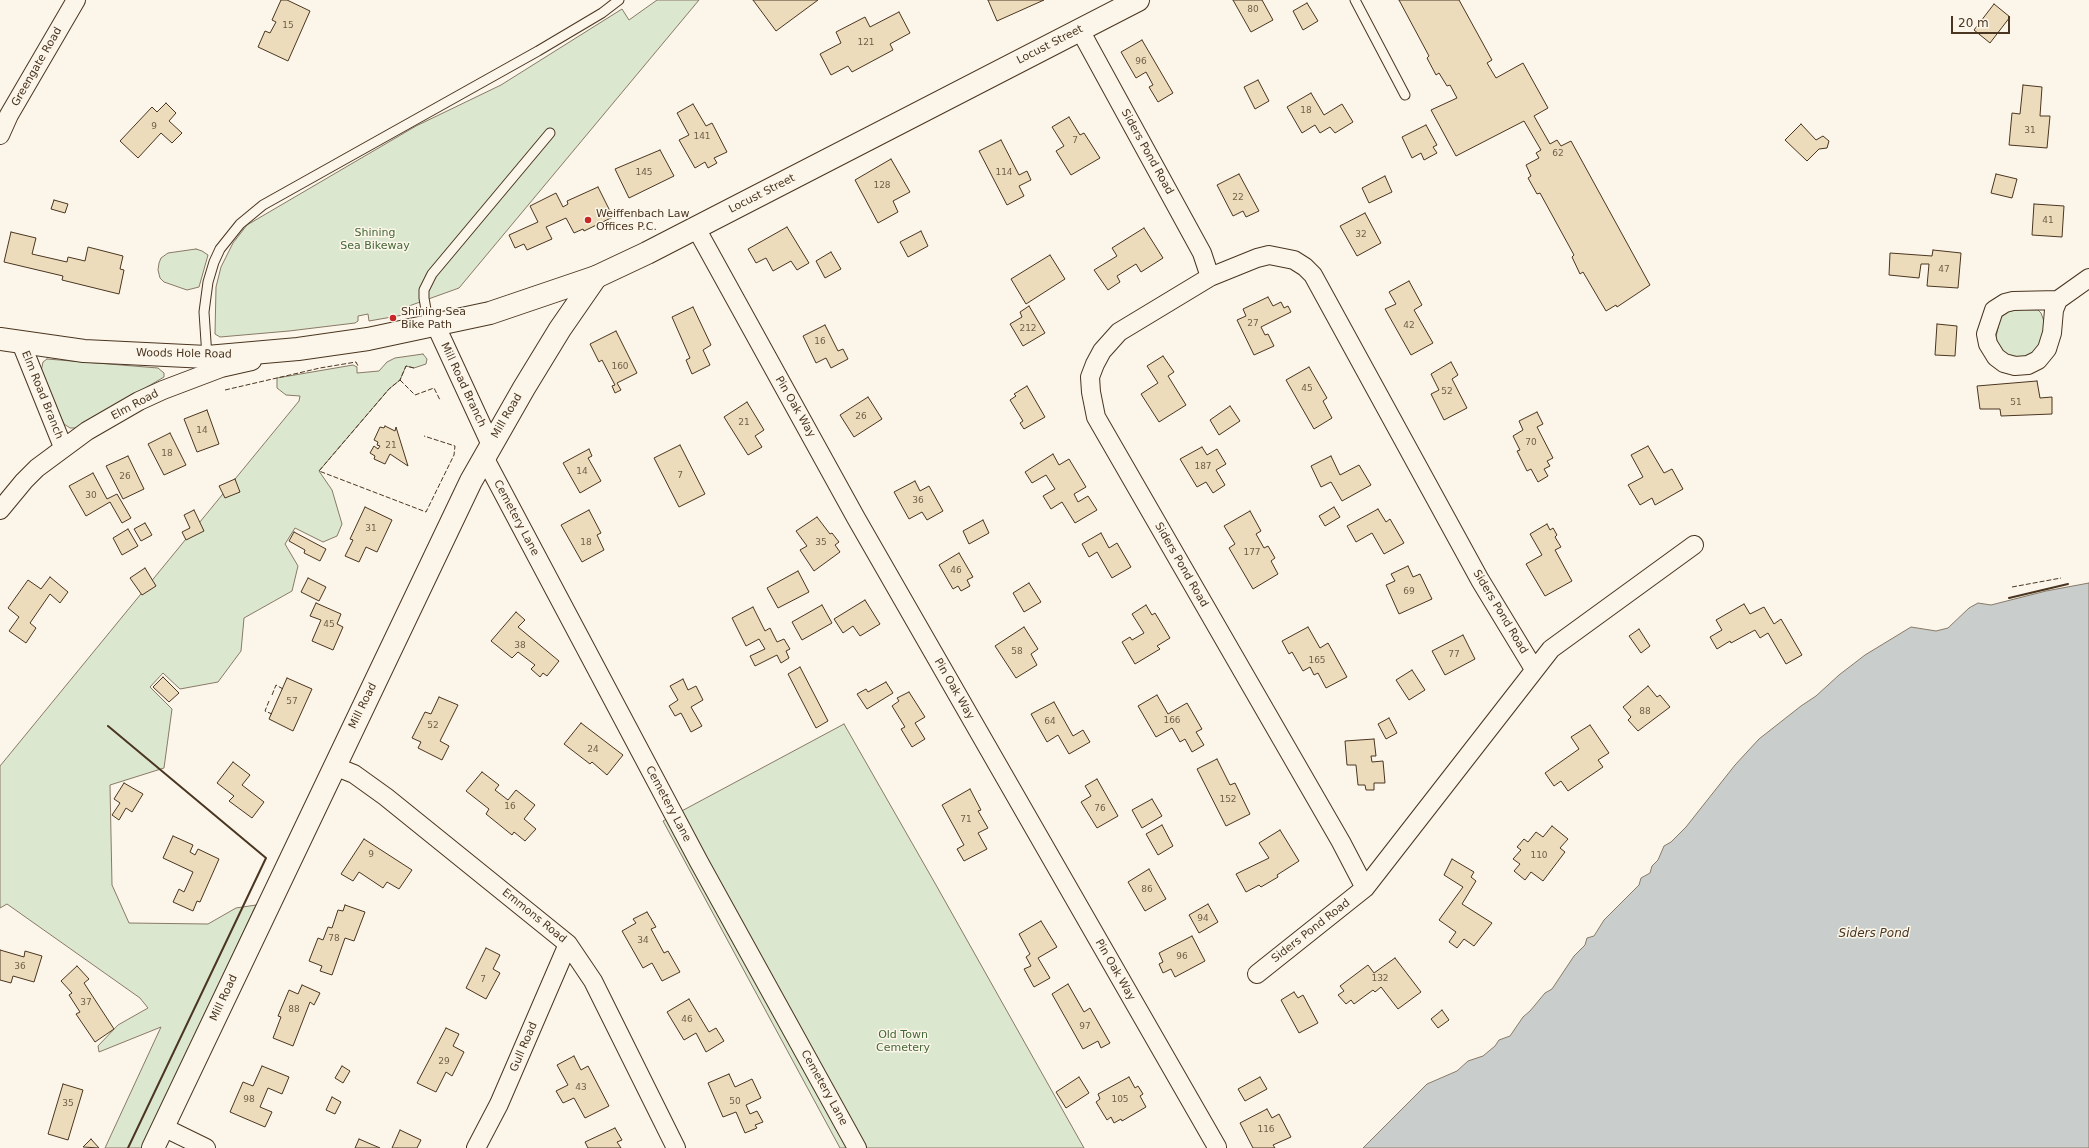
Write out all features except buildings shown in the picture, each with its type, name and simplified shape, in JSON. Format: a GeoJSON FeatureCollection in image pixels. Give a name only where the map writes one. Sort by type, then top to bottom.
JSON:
{"type":"FeatureCollection","features":[{"type":"Feature","properties":{"kind":"main road","name":"Locust Street"},"geometry":{"type":"LineString","coordinates":[[368,339],[432,327],[490,313],[596,277],[696,228],[1138,0]]}},
{"type":"Feature","properties":{"kind":"main road","name":"Mill Road"},"geometry":{"type":"LineString","coordinates":[[153,1148],[424,576],[487,451],[560,329],[596,277]]}},
{"type":"Feature","properties":{"kind":"main road","name":"Woods Hole Road"},"geometry":{"type":"LineString","coordinates":[[10,341],[84,351],[206,357],[298,350],[368,339]]}},
{"type":"Feature","properties":{"kind":"street","name":"Greengate Road"},"geometry":{"type":"LineString","coordinates":[[0,135],[9,115],[76,0]]}},
{"type":"Feature","properties":{"kind":"street","name":"Siders Pond Road"},"geometry":{"type":"LineString","coordinates":[[1080,30],[1202,254],[1210,277]]}},
{"type":"Feature","properties":{"kind":"street","name":"Pin Oak Way"},"geometry":{"type":"LineString","coordinates":[[696,228],[856,518],[1217,1147]]}},
{"type":"Feature","properties":{"kind":"street","name":"Siders Pond Road"},"geometry":{"type":"LineString","coordinates":[[1365,888],[1341,842],[1096,417],[1091,392],[1090,377],[1094,364],[1102,351],[1118,332],[1210,277],[1257,258],[1269,255],[1294,260],[1305,266],[1313,275],[1480,580],[1534,669]]}},
{"type":"Feature","properties":{"kind":"street"},"geometry":{"type":"LineString","coordinates":[[2058,300],[2013,301],[2005,303],[1994,310],[1986,334],[1988,344],[1996,357],[2004,363],[2015,366],[2028,365],[2038,360],[2047,349],[2052,333],[2054,310],[2058,300],[2089,278]]}},
{"type":"Feature","properties":{"kind":"street","name":"Mill Road Branch"},"geometry":{"type":"LineString","coordinates":[[432,327],[487,451]]}},
{"type":"Feature","properties":{"kind":"street","name":"Elm Road Branch"},"geometry":{"type":"LineString","coordinates":[[10,341],[63,447]]}},
{"type":"Feature","properties":{"kind":"street","name":"Elm Road"},"geometry":{"type":"LineString","coordinates":[[0,510],[24,481],[63,447],[139,401],[163,390],[221,368],[298,350]]}},
{"type":"Feature","properties":{"kind":"street","name":"Cemetery Lane"},"geometry":{"type":"LineString","coordinates":[[487,451],[699,862],[857,1148]]}},
{"type":"Feature","properties":{"kind":"street","name":"Siders Pond Road"},"geometry":{"type":"LineString","coordinates":[[1257,974],[1365,888],[1551,649],[1694,545]]}},
{"type":"Feature","properties":{"kind":"street","name":"Emmons Road"},"geometry":{"type":"LineString","coordinates":[[334,766],[354,774],[386,797],[568,944],[593,981],[676,1148]]}},
{"type":"Feature","properties":{"kind":"street","name":"Gull Road"},"geometry":{"type":"LineString","coordinates":[[476,1148],[499,1104],[568,944]]}},
{"type":"Feature","properties":{"kind":"street"},"geometry":{"type":"LineString","coordinates":[[163,1127],[206,1148]]}},
{"type":"Feature","properties":{"kind":"lane"},"geometry":{"type":"LineString","coordinates":[[206,357],[204,312],[208,282],[220,249],[240,224],[263,205],[538,51],[602,13],[619,0]]}},
{"type":"Feature","properties":{"kind":"lane"},"geometry":{"type":"LineString","coordinates":[[1355,0],[1405,95]]}},
{"type":"Feature","properties":{"kind":"lane"},"geometry":{"type":"LineString","coordinates":[[432,327],[424,298],[424,290],[432,274],[550,133]]}},
{"type":"Feature","properties":{"kind":"green space","name":"Shining Sea Bikeway"},"geometry":{"type":"Polygon","coordinates":[[[657,0],[699,0],[459,288],[409,306],[403,315],[369,321],[368,314],[358,316],[358,321],[355,323],[220,337],[215,334],[216,287],[221,267],[233,243],[247,225],[416,126],[501,85],[622,9],[629,20],[657,0]]]}},
{"type":"Feature","properties":{"kind":"green space"},"geometry":{"type":"Polygon","coordinates":[[[196,249],[208,255],[199,287],[187,290],[164,282],[160,278],[158,270],[161,258],[168,253],[196,249]]]}},
{"type":"Feature","properties":{"kind":"green space"},"geometry":{"type":"Polygon","coordinates":[[[2010,309],[2038,310],[2041,313],[2045,324],[2040,347],[2035,353],[2019,360],[2003,354],[1998,346],[1996,337],[2000,318],[2010,309]]]}},
{"type":"Feature","properties":{"kind":"green space"},"geometry":{"type":"Polygon","coordinates":[[[423,354],[427,359],[426,364],[414,368],[406,366],[400,380],[389,389],[319,471],[332,490],[342,524],[337,536],[323,542],[295,528],[285,544],[298,566],[292,591],[244,618],[241,651],[218,682],[180,689],[163,673],[150,687],[172,709],[164,768],[110,785],[112,885],[129,923],[208,924],[236,908],[256,905],[142,1148],[105,1148],[161,1027],[99,1052],[98,1046],[118,1025],[148,1008],[140,998],[7,904],[0,908],[0,766],[299,401],[300,396],[286,395],[277,388],[277,378],[353,365],[357,367],[357,373],[379,371],[387,362],[395,358],[423,354]]]}},
{"type":"Feature","properties":{"kind":"green space"},"geometry":{"type":"Polygon","coordinates":[[[47,359],[158,368],[164,373],[164,377],[77,428],[70,428],[64,424],[40,376],[43,362],[47,359]]]}},
{"type":"Feature","properties":{"kind":"green space","name":"Old Town Cemetery"},"geometry":{"type":"Polygon","coordinates":[[[844,724],[1084,1148],[840,1148],[663,821],[844,724]]]}},
{"type":"Feature","properties":{"kind":"water","name":"Siders Pond"},"geometry":{"type":"Polygon","coordinates":[[[2089,583],[2089,1148],[1363,1148],[1427,1084],[1457,1071],[1468,1061],[1483,1056],[1495,1046],[1499,1040],[1510,1036],[1523,1017],[1545,993],[1552,989],[1574,956],[1585,945],[1587,938],[1594,936],[1604,920],[1639,885],[1641,878],[1650,873],[1652,866],[1658,860],[1664,846],[1671,842],[1686,827],[1735,765],[1759,739],[1816,696],[1839,675],[1865,655],[1911,627],[1936,631],[1948,628],[1969,608],[1978,603],[1991,605],[2046,591],[2089,583]]]}},
{"type":"Feature","properties":{"kind":"fence"},"geometry":{"type":"LineString","coordinates":[[225,390],[320,368],[356,362],[358,366]]}},
{"type":"Feature","properties":{"kind":"fence"},"geometry":{"type":"LineString","coordinates":[[414,368],[406,366],[400,380],[389,389],[319,471],[426,512],[454,455],[455,446],[424,436]]}},
{"type":"Feature","properties":{"kind":"fence"},"geometry":{"type":"LineString","coordinates":[[400,380],[415,395],[434,388],[440,400]]}},
{"type":"Feature","properties":{"kind":"fence"},"geometry":{"type":"LineString","coordinates":[[2012,587],[2061,578]]}},
{"type":"Feature","properties":{"kind":"fence"},"geometry":{"type":"LineString","coordinates":[[272,695],[276,685],[283,689]]}},
{"type":"Feature","properties":{"kind":"fence"},"geometry":{"type":"LineString","coordinates":[[269,701],[265,711],[272,714]]}},
{"type":"Feature","properties":{"kind":"wall"},"geometry":{"type":"LineString","coordinates":[[2009,598],[2068,584]]}},
{"type":"Feature","properties":{"kind":"wall"},"geometry":{"type":"LineString","coordinates":[[108,726],[266,858],[128,1148]]}},
{"type":"Feature","properties":{"kind":"place","name":"Weiffenbach Law Offices P.C."},"geometry":{"type":"Point","coordinates":[588,220]}},
{"type":"Feature","properties":{"kind":"place","name":"Shining Sea Bike Path"},"geometry":{"type":"Point","coordinates":[393,318]}}]}
